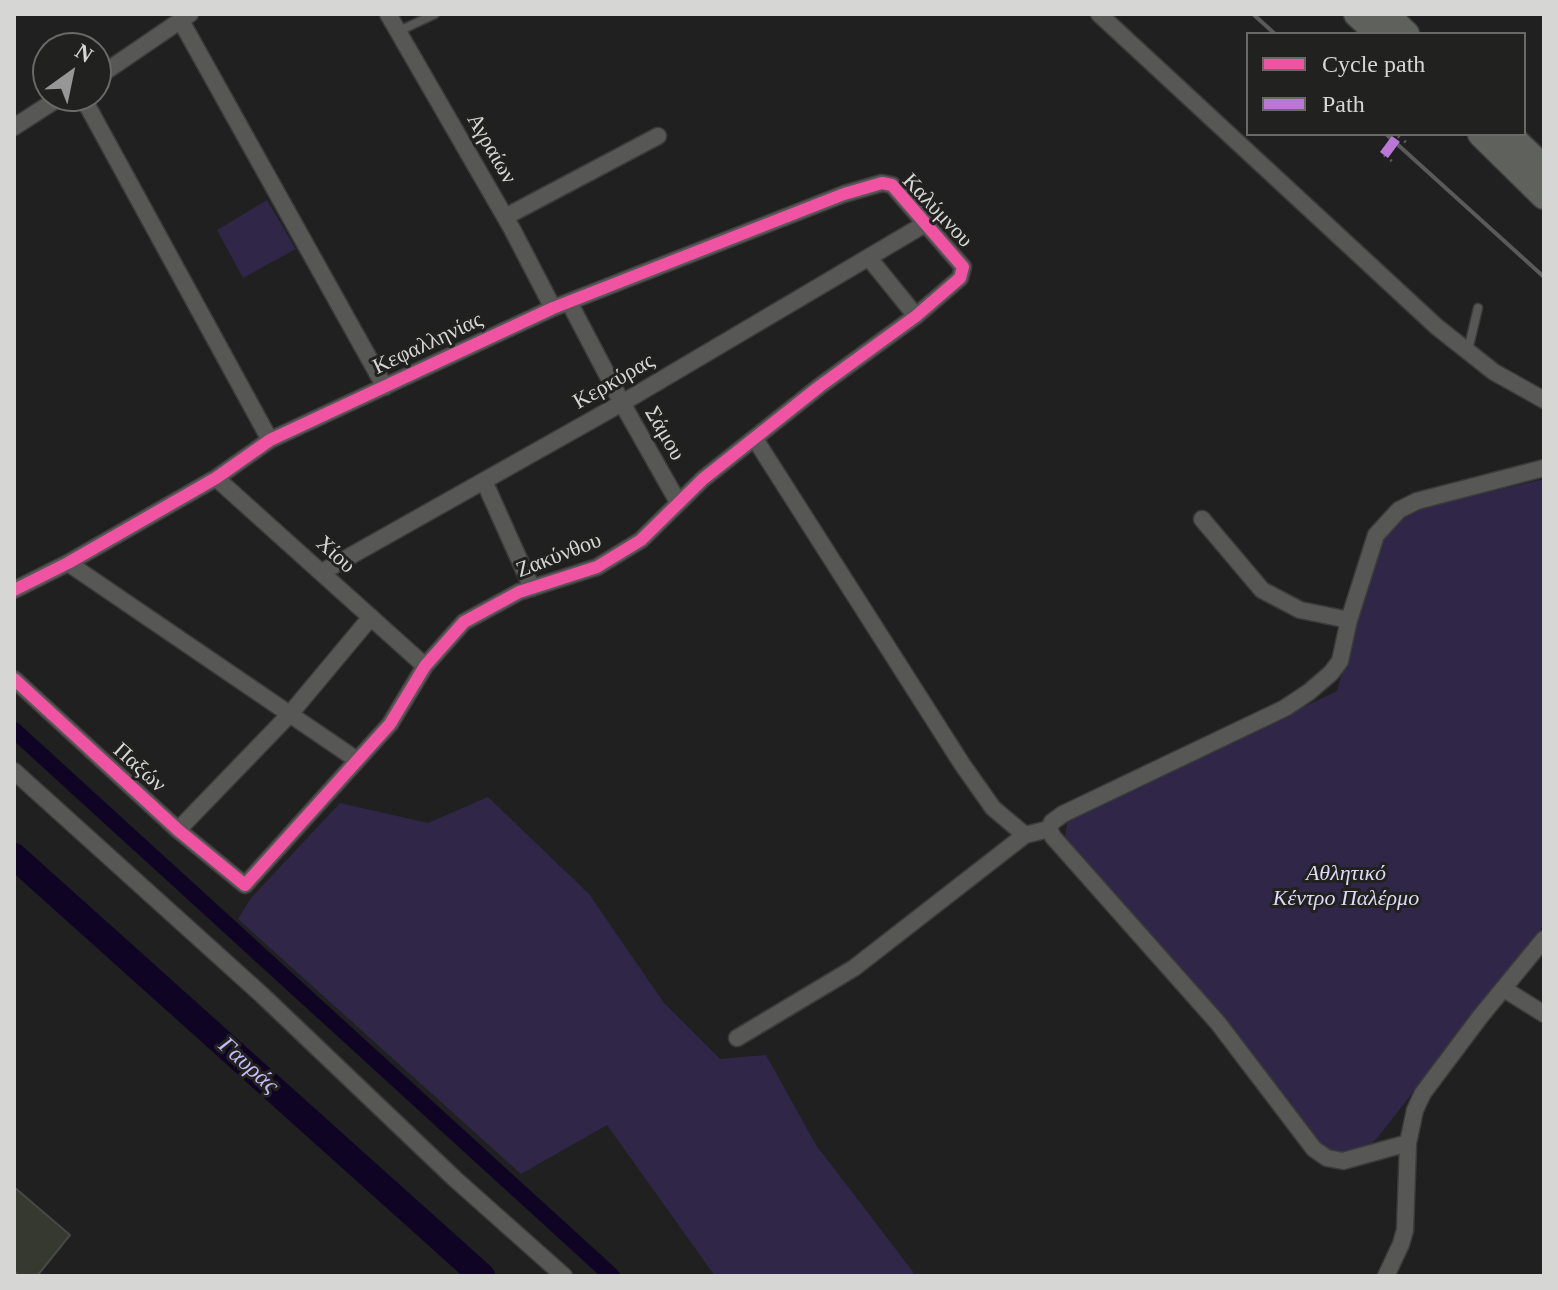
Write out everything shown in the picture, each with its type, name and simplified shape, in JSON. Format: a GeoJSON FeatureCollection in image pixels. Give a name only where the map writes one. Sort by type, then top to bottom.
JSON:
{"type":"FeatureCollection","features":[{"type":"Feature","properties":{"kind":"main road"},"geometry":{"type":"LineString","coordinates":[[1357,14],[1377,32]]}},
{"type":"Feature","properties":{"kind":"main road"},"geometry":{"type":"LineString","coordinates":[[1385,14],[1404,32]]}},
{"type":"Feature","properties":{"kind":"main road"},"geometry":{"type":"LineString","coordinates":[[1483,136],[1544,196]]}},
{"type":"Feature","properties":{"kind":"main road"},"geometry":{"type":"LineString","coordinates":[[1510,136],[1544,169]]}},
{"type":"Feature","properties":{"kind":"street","name":"Αγραίων"},"geometry":{"type":"LineString","coordinates":[[388,14],[505,217],[553,308]]}},
{"type":"Feature","properties":{"kind":"street"},"geometry":{"type":"LineString","coordinates":[[1099,14],[1437,327],[1494,372],[1544,400]]}},
{"type":"Feature","properties":{"kind":"street"},"geometry":{"type":"LineString","coordinates":[[112,67],[186,17],[385,387]]}},
{"type":"Feature","properties":{"kind":"street"},"geometry":{"type":"LineString","coordinates":[[14,127],[37,112]]}},
{"type":"Feature","properties":{"kind":"street"},"geometry":{"type":"LineString","coordinates":[[91,112],[270,440]]}},
{"type":"Feature","properties":{"kind":"street"},"geometry":{"type":"LineString","coordinates":[[505,217],[658,136]]}},
{"type":"Feature","properties":{"kind":"street","name":"Κεφαλληνίας"},"geometry":{"type":"LineString","coordinates":[[14,590],[68,563],[216,478],[270,440],[553,308],[785,216],[882,183]]}},
{"type":"Feature","properties":{"kind":"street","name":"Καλύμνου"},"geometry":{"type":"LineString","coordinates":[[882,183],[892,185],[963,267]]}},
{"type":"Feature","properties":{"kind":"street","name":"Κερκύρας"},"geometry":{"type":"LineString","coordinates":[[322,572],[622,403],[925,224]]}},
{"type":"Feature","properties":{"kind":"street"},"geometry":{"type":"LineString","coordinates":[[869,258],[916,316]]}},
{"type":"Feature","properties":{"kind":"street","name":"Ζακύνθου"},"geometry":{"type":"LineString","coordinates":[[241,884],[248,883],[397,715],[425,666],[464,622],[532,588],[586,571],[641,540],[703,479],[820,386],[916,316],[960,278],[963,267]]}},
{"type":"Feature","properties":{"kind":"street","name":"Σάμου"},"geometry":{"type":"LineString","coordinates":[[569,302],[678,502]]}},
{"type":"Feature","properties":{"kind":"street"},"geometry":{"type":"LineString","coordinates":[[755,439],[970,776],[993,808],[1025,835]]}},
{"type":"Feature","properties":{"kind":"street"},"geometry":{"type":"LineString","coordinates":[[1049,829],[1052,822],[1071,810],[1285,708],[1331,673],[1340,661],[1349,620],[1376,535],[1399,510],[1417,501],[1544,468]]}},
{"type":"Feature","properties":{"kind":"street","name":"Χίου"},"geometry":{"type":"LineString","coordinates":[[216,478],[425,666]]}},
{"type":"Feature","properties":{"kind":"street"},"geometry":{"type":"LineString","coordinates":[[484,481],[532,588]]}},
{"type":"Feature","properties":{"kind":"street"},"geometry":{"type":"LineString","coordinates":[[1202,519],[1262,590],[1300,610],[1349,620]]}},
{"type":"Feature","properties":{"kind":"street"},"geometry":{"type":"LineString","coordinates":[[68,563],[357,760]]}},
{"type":"Feature","properties":{"kind":"street"},"geometry":{"type":"LineString","coordinates":[[178,830],[290,714],[371,617]]}},
{"type":"Feature","properties":{"kind":"street","name":"Παξών"},"geometry":{"type":"LineString","coordinates":[[14,679],[241,884]]}},
{"type":"Feature","properties":{"kind":"street"},"geometry":{"type":"LineString","coordinates":[[14,771],[262,995],[455,1179],[564,1276]]}},
{"type":"Feature","properties":{"kind":"street"},"geometry":{"type":"LineString","coordinates":[[737,1038],[854,968],[1025,835],[1049,829]]}},
{"type":"Feature","properties":{"kind":"street"},"geometry":{"type":"LineString","coordinates":[[1049,829],[1218,1023],[1314,1149],[1327,1158],[1343,1161],[1408,1143]]}},
{"type":"Feature","properties":{"kind":"street"},"geometry":{"type":"LineString","coordinates":[[1386,1276],[1405,1230],[1408,1143],[1415,1110],[1423,1093],[1544,939]]}},
{"type":"Feature","properties":{"kind":"street"},"geometry":{"type":"LineString","coordinates":[[1504,989],[1544,1014]]}},
{"type":"Feature","properties":{"kind":"lane"},"geometry":{"type":"LineString","coordinates":[[397,32],[435,14]]}},
{"type":"Feature","properties":{"kind":"lane"},"geometry":{"type":"LineString","coordinates":[[1468,351],[1478,308]]}},
{"type":"Feature","properties":{"kind":"path"},"geometry":{"type":"LineString","coordinates":[[1398,136],[1408,144]]}},
{"type":"Feature","properties":{"kind":"path"},"geometry":{"type":"LineString","coordinates":[[1384,155],[1393,162]]}},
{"type":"Feature","properties":{"kind":"green space"},"geometry":{"type":"Polygon","coordinates":[[[267,200],[296,249],[243,278],[217,230],[267,200]]]}},
{"type":"Feature","properties":{"kind":"green space","name":"Αθλητικό Κέντρο Παλέρμο"},"geometry":{"type":"Polygon","coordinates":[[[1544,479],[1544,925],[1378,1137],[1369,1146],[1338,1154],[1325,1151],[1075,850],[1065,837],[1067,823],[1337,691],[1376,546],[1409,511],[1544,479]]]}},
{"type":"Feature","properties":{"kind":"green space"},"geometry":{"type":"Polygon","coordinates":[[[488,797],[589,894],[664,1003],[720,1059],[766,1055],[816,1145],[914,1273],[910,1276],[715,1276],[607,1125],[521,1174],[238,919],[251,898],[340,803],[428,823],[488,797]]]}},
{"type":"Feature","properties":{"kind":"building"},"geometry":{"type":"Polygon","coordinates":[[[14,1187],[70,1235],[37,1276],[20,1276],[14,1271],[14,1187]]]}},
{"type":"Feature","properties":{"kind":"waterway"},"geometry":{"type":"LineString","coordinates":[[14,730],[612,1276]]}},
{"type":"Feature","properties":{"kind":"waterway","name":"Γαυράς"},"geometry":{"type":"LineString","coordinates":[[14,856],[482,1276]]}},
{"type":"Feature","properties":{"kind":"railway"},"geometry":{"type":"LineString","coordinates":[[1253,14],[1273,32]]}},
{"type":"Feature","properties":{"kind":"railway"},"geometry":{"type":"LineString","coordinates":[[1388,136],[1544,277]]}},
{"type":"Feature","properties":{"kind":"marked path"},"geometry":{"type":"LineString","coordinates":[[1384,155],[1398,136]]}},
{"type":"Feature","properties":{"kind":"cycle path"},"geometry":{"type":"LineString","coordinates":[[14,590],[68,563],[216,478],[270,440],[553,308],[844,194],[882,183],[892,185],[963,267],[960,278],[916,316],[820,386],[703,479],[641,540],[597,567],[519,592],[464,622],[425,666],[390,724],[245,885],[178,830],[14,679]]}}]}
